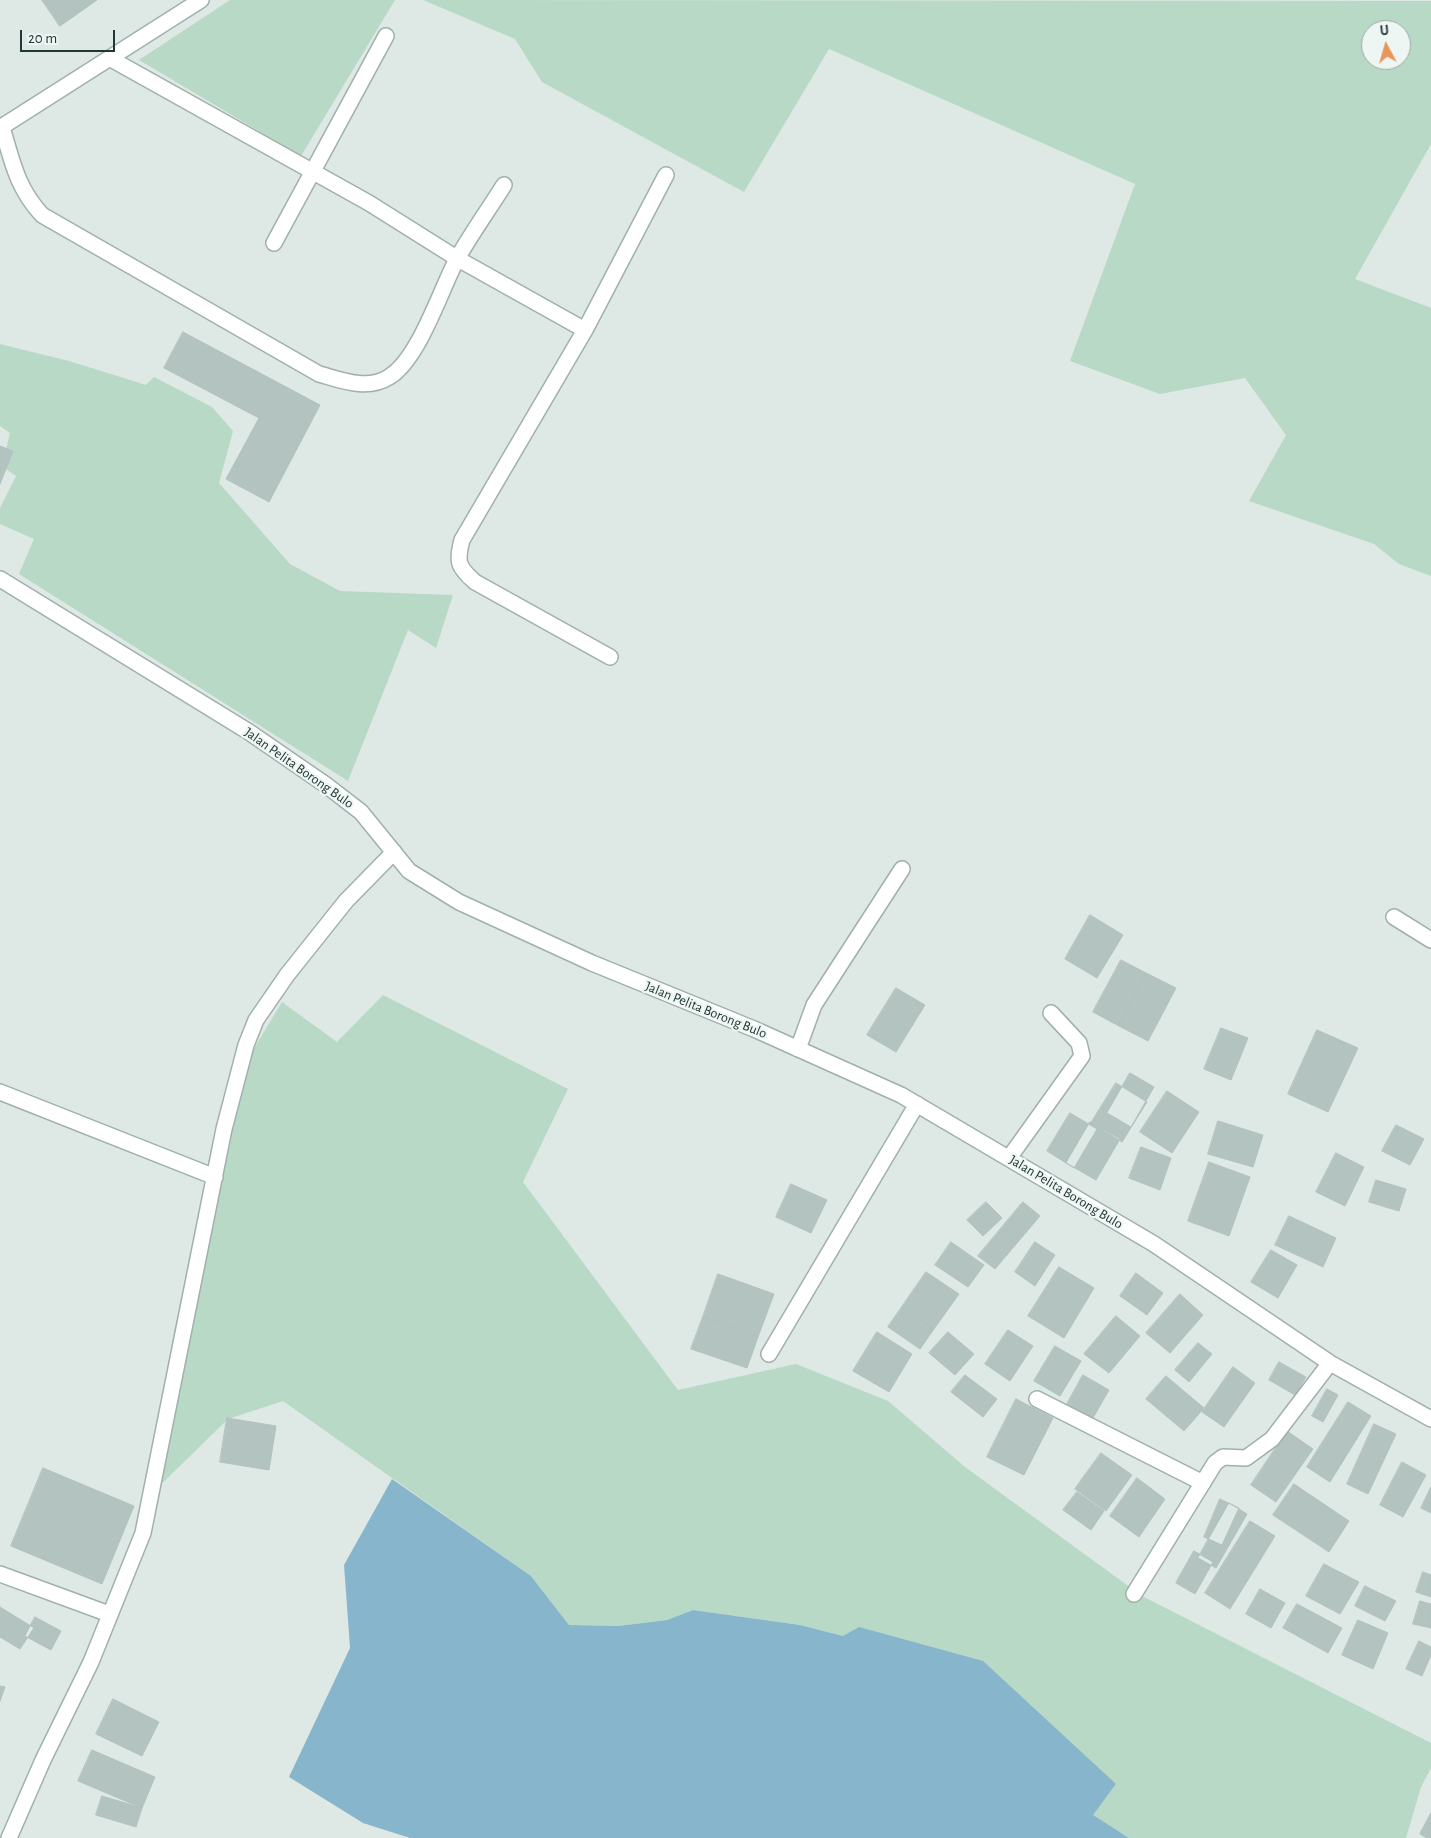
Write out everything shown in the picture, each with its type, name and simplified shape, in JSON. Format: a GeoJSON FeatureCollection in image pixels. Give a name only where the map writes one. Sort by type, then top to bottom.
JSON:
{"type":"FeatureCollection","features":[{"type":"Feature","properties":{"kind":"street"},"geometry":{"type":"LineString","coordinates":[[201,0],[111,59],[1,127],[18,183],[28,200],[42,215],[319,374],[356,384],[371,384],[389,377],[405,363],[458,259],[504,185]]}},
{"type":"Feature","properties":{"kind":"street"},"geometry":{"type":"LineString","coordinates":[[274,243],[386,36]]}},
{"type":"Feature","properties":{"kind":"street"},"geometry":{"type":"LineString","coordinates":[[111,59],[369,203],[458,259],[585,330]]}},
{"type":"Feature","properties":{"kind":"street"},"geometry":{"type":"LineString","coordinates":[[610,657],[475,582],[460,569],[458,555],[462,540],[585,330],[666,176]]}},
{"type":"Feature","properties":{"kind":"street","name":"Jalan Pelita Borong Bulo"},"geometry":{"type":"LineString","coordinates":[[0,578],[249,732],[326,785],[361,812],[409,871],[459,902],[592,963],[798,1049],[917,1104],[1154,1244],[1330,1363],[1431,1419]]}},
{"type":"Feature","properties":{"kind":"street"},"geometry":{"type":"LineString","coordinates":[[10,1838],[43,1760],[91,1662],[143,1532],[226,1120],[246,1045],[256,1020],[287,975],[346,901],[394,852]]}},
{"type":"Feature","properties":{"kind":"street"},"geometry":{"type":"LineString","coordinates":[[798,1049],[814,1005],[902,869]]}},
{"type":"Feature","properties":{"kind":"street"},"geometry":{"type":"LineString","coordinates":[[1394,917],[1431,940]]}},
{"type":"Feature","properties":{"kind":"street"},"geometry":{"type":"LineString","coordinates":[[1008,1158],[1082,1056],[1079,1042],[1051,1013]]}},
{"type":"Feature","properties":{"kind":"street"},"geometry":{"type":"LineString","coordinates":[[0,1092],[215,1177]]}},
{"type":"Feature","properties":{"kind":"street"},"geometry":{"type":"LineString","coordinates":[[769,1354],[917,1104]]}},
{"type":"Feature","properties":{"kind":"street"},"geometry":{"type":"LineString","coordinates":[[1134,1594],[1215,1463],[1223,1457],[1246,1458],[1272,1439],[1330,1363]]}},
{"type":"Feature","properties":{"kind":"street"},"geometry":{"type":"LineString","coordinates":[[1037,1399],[1203,1483]]}},
{"type":"Feature","properties":{"kind":"street"},"geometry":{"type":"LineString","coordinates":[[0,1574],[109,1614]]}},
{"type":"Feature","properties":{"kind":"green space"},"geometry":{"type":"Polygon","coordinates":[[[230,0],[395,0],[301,156],[139,60],[230,0]]]}},
{"type":"Feature","properties":{"kind":"green space"},"geometry":{"type":"Polygon","coordinates":[[[423,0],[1431,1],[1431,144],[1355,279],[1431,308],[1431,576],[1399,564],[1374,544],[1249,501],[1286,435],[1245,378],[1160,394],[1070,361],[1135,184],[829,49],[744,192],[542,82],[515,39],[423,0]]]}},
{"type":"Feature","properties":{"kind":"green space"},"geometry":{"type":"Polygon","coordinates":[[[0,344],[69,361],[146,385],[154,377],[212,407],[233,431],[219,483],[290,564],[340,591],[453,595],[436,648],[408,630],[348,781],[19,574],[34,539],[0,524],[0,508],[16,476],[2,466],[10,433],[0,426],[0,344]]]}},
{"type":"Feature","properties":{"kind":"green space"},"geometry":{"type":"Polygon","coordinates":[[[383,995],[568,1089],[523,1182],[678,1390],[796,1364],[888,1401],[965,1467],[1142,1596],[1431,1743],[1431,1768],[1421,1787],[1406,1838],[1129,1838],[1092,1815],[1116,1784],[843,1636],[800,1625],[693,1610],[667,1620],[618,1626],[569,1625],[531,1576],[283,1401],[228,1419],[143,1502],[175,1327],[241,1070],[282,1002],[337,1042],[383,995]]]}},
{"type":"Feature","properties":{"kind":"water"},"geometry":{"type":"Polygon","coordinates":[[[392,1479],[531,1576],[569,1625],[618,1626],[667,1620],[693,1610],[800,1625],[843,1636],[859,1627],[983,1661],[1116,1784],[1093,1815],[1129,1838],[410,1838],[363,1823],[289,1777],[350,1648],[344,1565],[392,1479]]]}},
{"type":"Feature","properties":{"kind":"building"},"geometry":{"type":"Polygon","coordinates":[[[42,0],[97,0],[60,26],[42,0]]]}},
{"type":"Feature","properties":{"kind":"building"},"geometry":{"type":"Polygon","coordinates":[[[183,332],[320,405],[269,502],[226,479],[259,418],[164,368],[183,332]]]}},
{"type":"Feature","properties":{"kind":"building"},"geometry":{"type":"Polygon","coordinates":[[[0,446],[13,451],[0,484],[0,446]]]}},
{"type":"Feature","properties":{"kind":"building"},"geometry":{"type":"Polygon","coordinates":[[[1090,915],[1123,935],[1097,978],[1065,959],[1090,915]]]}},
{"type":"Feature","properties":{"kind":"building"},"geometry":{"type":"Polygon","coordinates":[[[1121,960],[1146,973],[1119,1026],[1093,1012],[1121,960]]]}},
{"type":"Feature","properties":{"kind":"building"},"geometry":{"type":"Polygon","coordinates":[[[1146,973],[1176,988],[1148,1041],[1119,1026],[1146,973]]]}},
{"type":"Feature","properties":{"kind":"building"},"geometry":{"type":"Polygon","coordinates":[[[896,988],[925,1005],[896,1052],[867,1035],[896,988]]]}},
{"type":"Feature","properties":{"kind":"building"},"geometry":{"type":"Polygon","coordinates":[[[1221,1028],[1248,1038],[1231,1080],[1204,1069],[1221,1028]]]}},
{"type":"Feature","properties":{"kind":"building"},"geometry":{"type":"Polygon","coordinates":[[[1317,1030],[1358,1048],[1328,1112],[1288,1094],[1317,1030]]]}},
{"type":"Feature","properties":{"kind":"building"},"geometry":{"type":"Polygon","coordinates":[[[1130,1073],[1154,1087],[1131,1127],[1107,1113],[1130,1073]]]}},
{"type":"Feature","properties":{"kind":"building"},"geometry":{"type":"Polygon","coordinates":[[[1116,1083],[1147,1102],[1122,1142],[1091,1123],[1116,1083]]]}},
{"type":"Feature","properties":{"kind":"building"},"geometry":{"type":"Polygon","coordinates":[[[1167,1091],[1199,1112],[1172,1153],[1140,1132],[1167,1091]]]}},
{"type":"Feature","properties":{"kind":"building"},"geometry":{"type":"Polygon","coordinates":[[[1070,1113],[1097,1129],[1074,1168],[1047,1151],[1070,1113]]]}},
{"type":"Feature","properties":{"kind":"building"},"geometry":{"type":"Polygon","coordinates":[[[1218,1121],[1263,1135],[1253,1167],[1208,1154],[1218,1121]]]}},
{"type":"Feature","properties":{"kind":"building"},"geometry":{"type":"Polygon","coordinates":[[[1090,1122],[1120,1139],[1096,1180],[1066,1163],[1090,1122]]]}},
{"type":"Feature","properties":{"kind":"building"},"geometry":{"type":"Polygon","coordinates":[[[1396,1125],[1424,1139],[1410,1165],[1382,1151],[1396,1125]]]}},
{"type":"Feature","properties":{"kind":"building"},"geometry":{"type":"Polygon","coordinates":[[[1141,1147],[1171,1158],[1160,1190],[1129,1178],[1141,1147]]]}},
{"type":"Feature","properties":{"kind":"building"},"geometry":{"type":"Polygon","coordinates":[[[1336,1153],[1364,1167],[1345,1206],[1316,1192],[1336,1153]]]}},
{"type":"Feature","properties":{"kind":"building"},"geometry":{"type":"Polygon","coordinates":[[[1209,1162],[1250,1177],[1229,1236],[1188,1221],[1209,1162]]]}},
{"type":"Feature","properties":{"kind":"building"},"geometry":{"type":"Polygon","coordinates":[[[1376,1180],[1406,1189],[1399,1211],[1369,1202],[1376,1180]]]}},
{"type":"Feature","properties":{"kind":"building"},"geometry":{"type":"Polygon","coordinates":[[[791,1184],[827,1200],[811,1233],[776,1217],[791,1184]]]}},
{"type":"Feature","properties":{"kind":"building"},"geometry":{"type":"Polygon","coordinates":[[[986,1202],[1002,1218],[983,1236],[967,1220],[986,1202]]]}},
{"type":"Feature","properties":{"kind":"building"},"geometry":{"type":"Polygon","coordinates":[[[1023,1202],[1040,1216],[995,1269],[978,1256],[1023,1202]]]}},
{"type":"Feature","properties":{"kind":"building"},"geometry":{"type":"Polygon","coordinates":[[[1289,1216],[1336,1238],[1323,1267],[1275,1245],[1289,1216]]]}},
{"type":"Feature","properties":{"kind":"building"},"geometry":{"type":"Polygon","coordinates":[[[951,1242],[984,1265],[968,1287],[935,1265],[951,1242]]]}},
{"type":"Feature","properties":{"kind":"building"},"geometry":{"type":"Polygon","coordinates":[[[1035,1242],[1055,1255],[1035,1286],[1015,1272],[1035,1242]]]}},
{"type":"Feature","properties":{"kind":"building"},"geometry":{"type":"Polygon","coordinates":[[[1271,1250],[1297,1265],[1278,1298],[1251,1282],[1271,1250]]]}},
{"type":"Feature","properties":{"kind":"building"},"geometry":{"type":"Polygon","coordinates":[[[1059,1267],[1094,1288],[1064,1338],[1028,1316],[1059,1267]]]}},
{"type":"Feature","properties":{"kind":"building"},"geometry":{"type":"Polygon","coordinates":[[[926,1272],[959,1294],[934,1329],[902,1307],[926,1272]]]}},
{"type":"Feature","properties":{"kind":"building"},"geometry":{"type":"Polygon","coordinates":[[[1136,1273],[1163,1293],[1147,1315],[1120,1296],[1136,1273]]]}},
{"type":"Feature","properties":{"kind":"building"},"geometry":{"type":"Polygon","coordinates":[[[718,1274],[774,1294],[758,1337],[703,1317],[718,1274]]]}},
{"type":"Feature","properties":{"kind":"building"},"geometry":{"type":"Polygon","coordinates":[[[1180,1294],[1203,1315],[1170,1353],[1146,1333],[1180,1294]]]}},
{"type":"Feature","properties":{"kind":"building"},"geometry":{"type":"Polygon","coordinates":[[[902,1307],[934,1329],[920,1349],[888,1327],[902,1307]]]}},
{"type":"Feature","properties":{"kind":"building"},"geometry":{"type":"Polygon","coordinates":[[[1116,1316],[1140,1336],[1109,1373],[1084,1354],[1116,1316]]]}},
{"type":"Feature","properties":{"kind":"building"},"geometry":{"type":"Polygon","coordinates":[[[703,1317],[758,1337],[747,1368],[691,1349],[703,1317]]]}},
{"type":"Feature","properties":{"kind":"building"},"geometry":{"type":"Polygon","coordinates":[[[1008,1330],[1033,1346],[1010,1381],[985,1364],[1008,1330]]]}},
{"type":"Feature","properties":{"kind":"building"},"geometry":{"type":"Polygon","coordinates":[[[877,1332],[912,1354],[889,1392],[853,1371],[877,1332]]]}},
{"type":"Feature","properties":{"kind":"building"},"geometry":{"type":"Polygon","coordinates":[[[948,1332],[974,1354],[955,1375],[929,1353],[948,1332]]]}},
{"type":"Feature","properties":{"kind":"building"},"geometry":{"type":"Polygon","coordinates":[[[1198,1343],[1212,1354],[1189,1382],[1175,1370],[1198,1343]]]}},
{"type":"Feature","properties":{"kind":"building"},"geometry":{"type":"Polygon","coordinates":[[[1055,1346],[1081,1361],[1060,1396],[1034,1381],[1055,1346]]]}},
{"type":"Feature","properties":{"kind":"building"},"geometry":{"type":"Polygon","coordinates":[[[1279,1362],[1306,1377],[1295,1395],[1269,1380],[1279,1362]]]}},
{"type":"Feature","properties":{"kind":"building"},"geometry":{"type":"Polygon","coordinates":[[[1233,1367],[1255,1383],[1224,1427],[1202,1412],[1233,1367]]]}},
{"type":"Feature","properties":{"kind":"building"},"geometry":{"type":"Polygon","coordinates":[[[965,1375],[997,1399],[983,1417],[951,1392],[965,1375]]]}},
{"type":"Feature","properties":{"kind":"building"},"geometry":{"type":"Polygon","coordinates":[[[1083,1375],[1109,1390],[1093,1418],[1067,1404],[1083,1375]]]}},
{"type":"Feature","properties":{"kind":"building"},"geometry":{"type":"Polygon","coordinates":[[[1166,1376],[1204,1408],[1184,1431],[1146,1399],[1166,1376]]]}},
{"type":"Feature","properties":{"kind":"building"},"geometry":{"type":"Polygon","coordinates":[[[1327,1389],[1338,1395],[1323,1422],[1312,1416],[1327,1389]]]}},
{"type":"Feature","properties":{"kind":"building"},"geometry":{"type":"Polygon","coordinates":[[[1016,1399],[1053,1418],[1024,1475],[987,1457],[1016,1399]]]}},
{"type":"Feature","properties":{"kind":"building"},"geometry":{"type":"Polygon","coordinates":[[[1348,1402],[1371,1416],[1330,1482],[1307,1467],[1348,1402]]]}},
{"type":"Feature","properties":{"kind":"building"},"geometry":{"type":"Polygon","coordinates":[[[227,1418],[276,1426],[269,1470],[220,1462],[227,1418]]]}},
{"type":"Feature","properties":{"kind":"building"},"geometry":{"type":"Polygon","coordinates":[[[1374,1424],[1396,1434],[1368,1494],[1347,1484],[1374,1424]]]}},
{"type":"Feature","properties":{"kind":"building"},"geometry":{"type":"Polygon","coordinates":[[[1287,1431],[1313,1449],[1276,1502],[1251,1485],[1287,1431]]]}},
{"type":"Feature","properties":{"kind":"building"},"geometry":{"type":"Polygon","coordinates":[[[1101,1453],[1132,1475],[1106,1511],[1075,1489],[1101,1453]]]}},
{"type":"Feature","properties":{"kind":"building"},"geometry":{"type":"Polygon","coordinates":[[[1402,1462],[1426,1475],[1403,1517],[1380,1505],[1402,1462]]]}},
{"type":"Feature","properties":{"kind":"building"},"geometry":{"type":"Polygon","coordinates":[[[43,1468],[134,1506],[102,1584],[11,1546],[43,1468]]]}},
{"type":"Feature","properties":{"kind":"building"},"geometry":{"type":"Polygon","coordinates":[[[1137,1478],[1165,1499],[1139,1537],[1110,1516],[1137,1478]]]}},
{"type":"Feature","properties":{"kind":"building"},"geometry":{"type":"Polygon","coordinates":[[[1294,1484],[1349,1521],[1329,1552],[1273,1515],[1294,1484]]]}},
{"type":"Feature","properties":{"kind":"building"},"geometry":{"type":"Polygon","coordinates":[[[1431,1487],[1431,1513],[1421,1508],[1431,1487]]]}},
{"type":"Feature","properties":{"kind":"building"},"geometry":{"type":"Polygon","coordinates":[[[1077,1492],[1104,1511],[1091,1530],[1063,1510],[1077,1492]]]}},
{"type":"Feature","properties":{"kind":"building"},"geometry":{"type":"Polygon","coordinates":[[[1220,1499],[1239,1508],[1222,1545],[1204,1537],[1220,1499]]]}},
{"type":"Feature","properties":{"kind":"building"},"geometry":{"type":"Polygon","coordinates":[[[1229,1503],[1247,1514],[1216,1568],[1198,1558],[1229,1503]]]}},
{"type":"Feature","properties":{"kind":"building"},"geometry":{"type":"Polygon","coordinates":[[[1250,1521],[1275,1536],[1230,1609],[1205,1593],[1250,1521]]]}},
{"type":"Feature","properties":{"kind":"building"},"geometry":{"type":"Polygon","coordinates":[[[1194,1551],[1213,1562],[1195,1594],[1176,1583],[1194,1551]]]}},
{"type":"Feature","properties":{"kind":"building"},"geometry":{"type":"Polygon","coordinates":[[[1324,1564],[1359,1582],[1340,1614],[1306,1596],[1324,1564]]]}},
{"type":"Feature","properties":{"kind":"building"},"geometry":{"type":"Polygon","coordinates":[[[1423,1572],[1431,1575],[1431,1597],[1416,1592],[1423,1572]]]}},
{"type":"Feature","properties":{"kind":"building"},"geometry":{"type":"Polygon","coordinates":[[[1365,1586],[1396,1601],[1385,1621],[1355,1606],[1365,1586]]]}},
{"type":"Feature","properties":{"kind":"building"},"geometry":{"type":"Polygon","coordinates":[[[1260,1589],[1285,1603],[1271,1628],[1246,1614],[1260,1589]]]}},
{"type":"Feature","properties":{"kind":"building"},"geometry":{"type":"Polygon","coordinates":[[[1420,1601],[1431,1604],[1431,1628],[1413,1624],[1420,1601]]]}},
{"type":"Feature","properties":{"kind":"building"},"geometry":{"type":"Polygon","coordinates":[[[1297,1604],[1342,1628],[1328,1653],[1283,1628],[1297,1604]]]}},
{"type":"Feature","properties":{"kind":"building"},"geometry":{"type":"Polygon","coordinates":[[[0,1607],[34,1628],[20,1649],[0,1637],[0,1607]]]}},
{"type":"Feature","properties":{"kind":"building"},"geometry":{"type":"Polygon","coordinates":[[[35,1617],[61,1631],[51,1650],[25,1636],[35,1617]]]}},
{"type":"Feature","properties":{"kind":"building"},"geometry":{"type":"Polygon","coordinates":[[[1358,1620],[1388,1633],[1373,1669],[1342,1655],[1358,1620]]]}},
{"type":"Feature","properties":{"kind":"building"},"geometry":{"type":"Polygon","coordinates":[[[1419,1641],[1431,1647],[1431,1655],[1422,1676],[1406,1669],[1419,1641]]]}},
{"type":"Feature","properties":{"kind":"building"},"geometry":{"type":"Polygon","coordinates":[[[0,1686],[5,1687],[0,1701],[0,1686]]]}},
{"type":"Feature","properties":{"kind":"building"},"geometry":{"type":"Polygon","coordinates":[[[113,1699],[159,1722],[142,1756],[96,1734],[113,1699]]]}},
{"type":"Feature","properties":{"kind":"building"},"geometry":{"type":"Polygon","coordinates":[[[92,1750],[155,1777],[142,1808],[78,1781],[92,1750]]]}},
{"type":"Feature","properties":{"kind":"building"},"geometry":{"type":"Polygon","coordinates":[[[102,1796],[142,1808],[136,1827],[96,1815],[102,1796]]]}},
{"type":"Feature","properties":{"kind":"building"},"geometry":{"type":"Polygon","coordinates":[[[1431,1813],[1431,1838],[1427,1838],[1420,1834],[1431,1813]]]}}]}
